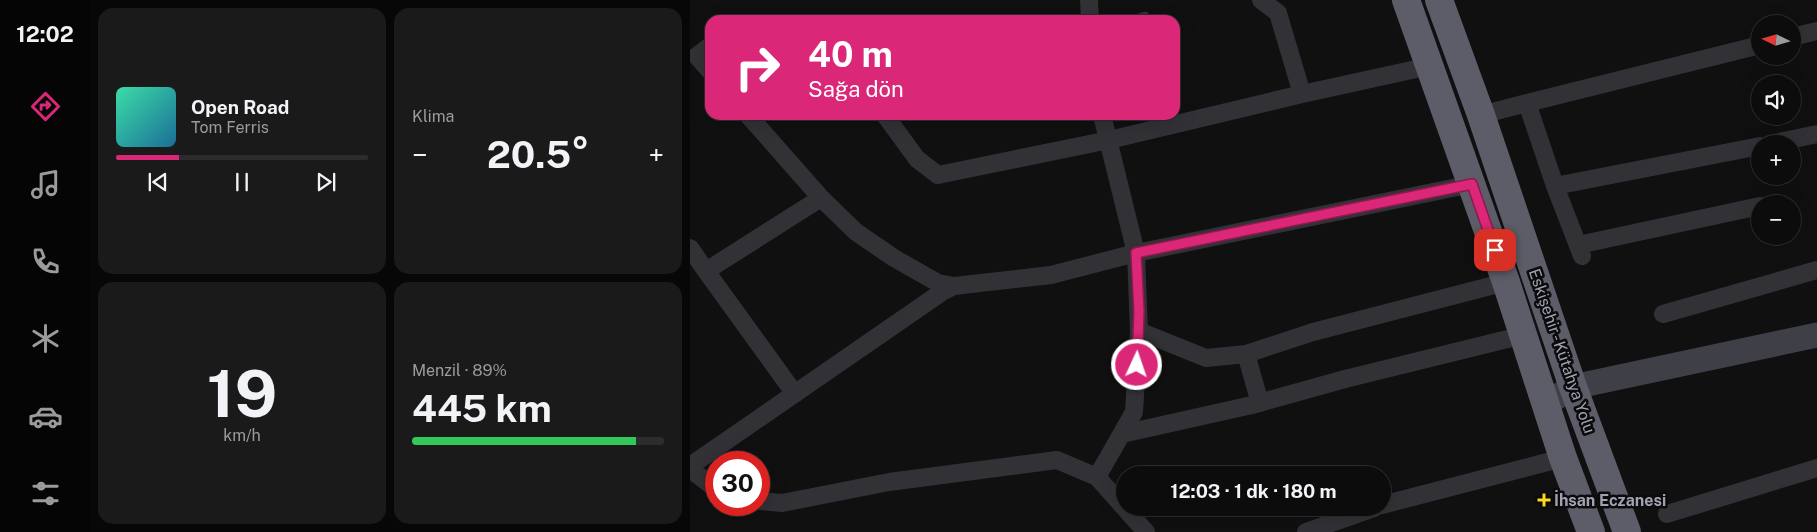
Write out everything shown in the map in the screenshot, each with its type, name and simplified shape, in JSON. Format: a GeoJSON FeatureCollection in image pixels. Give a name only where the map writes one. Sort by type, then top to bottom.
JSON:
{"type":"FeatureCollection","features":[{"type":"Feature","properties":{"kind":"highway","name":"Eskişehir - Kütahya Yolu"},"geometry":{"type":"LineString","coordinates":[[1406,0],[1472,184],[1564,458],[1591,532]]}},
{"type":"Feature","properties":{"kind":"highway","name":"Eskişehir - Kütahya Yolu"},"geometry":{"type":"LineString","coordinates":[[1438,0],[1481,116],[1573,387],[1627,532]]}},
{"type":"Feature","properties":{"kind":"street"},"geometry":{"type":"LineString","coordinates":[[1089,0],[1090,15]]}},
{"type":"Feature","properties":{"kind":"street"},"geometry":{"type":"LineString","coordinates":[[1261,0],[1278,13],[1302,94]]}},
{"type":"Feature","properties":{"kind":"street"},"geometry":{"type":"LineString","coordinates":[[1801,35],[1817,31]]}},
{"type":"Feature","properties":{"kind":"street"},"geometry":{"type":"LineString","coordinates":[[1481,116],[1751,47]]}},
{"type":"Feature","properties":{"kind":"street"},"geometry":{"type":"LineString","coordinates":[[697,53],[705,64]]}},
{"type":"Feature","properties":{"kind":"street"},"geometry":{"type":"LineString","coordinates":[[889,120],[917,159],[938,175],[1109,140],[1430,66]]}},
{"type":"Feature","properties":{"kind":"street"},"geometry":{"type":"LineString","coordinates":[[1527,103],[1555,186],[1580,251],[1751,208]]}},
{"type":"Feature","properties":{"kind":"street"},"geometry":{"type":"LineString","coordinates":[[752,120],[820,198],[856,232],[894,258],[938,283],[954,286],[1051,275],[1136,253],[1472,184]]}},
{"type":"Feature","properties":{"kind":"street"},"geometry":{"type":"LineString","coordinates":[[1097,478],[1134,412],[1139,332],[1136,253],[1103,120]]}},
{"type":"Feature","properties":{"kind":"street"},"geometry":{"type":"LineString","coordinates":[[1801,137],[1817,134]]}},
{"type":"Feature","properties":{"kind":"street"},"geometry":{"type":"LineString","coordinates":[[1555,186],[1751,148]]}},
{"type":"Feature","properties":{"kind":"street"},"geometry":{"type":"LineString","coordinates":[[706,271],[820,198]]}},
{"type":"Feature","properties":{"kind":"street"},"geometry":{"type":"LineString","coordinates":[[690,248],[795,394]]}},
{"type":"Feature","properties":{"kind":"street"},"geometry":{"type":"LineString","coordinates":[[1663,314],[1817,270]]}},
{"type":"Feature","properties":{"kind":"street"},"geometry":{"type":"LineString","coordinates":[[1139,332],[1206,358],[1246,354],[1313,332],[1506,282]]}},
{"type":"Feature","properties":{"kind":"street"},"geometry":{"type":"LineString","coordinates":[[705,480],[690,468],[942,292],[954,286]]}},
{"type":"Feature","properties":{"kind":"street"},"geometry":{"type":"LineString","coordinates":[[1122,434],[1260,402],[1344,379],[1524,335]]}},
{"type":"Feature","properties":{"kind":"street"},"geometry":{"type":"LineString","coordinates":[[1547,403],[1573,387],[1817,335]]}},
{"type":"Feature","properties":{"kind":"street"},"geometry":{"type":"LineString","coordinates":[[1246,354],[1260,402]]}},
{"type":"Feature","properties":{"kind":"street"},"geometry":{"type":"LineString","coordinates":[[1391,503],[1564,458]]}},
{"type":"Feature","properties":{"kind":"street"},"geometry":{"type":"LineString","coordinates":[[770,502],[782,503],[889,482],[1058,460],[1097,478],[1146,532]]}},
{"type":"Feature","properties":{"kind":"street"},"geometry":{"type":"LineString","coordinates":[[1667,514],[1817,468]]}},
{"type":"Feature","properties":{"kind":"street"},"geometry":{"type":"LineString","coordinates":[[1306,532],[1351,516]]}},
{"type":"Feature","properties":{"kind":"place","name":"İhsan Eczanesi"},"geometry":{"type":"Point","coordinates":[1544,500]}},
{"type":"Feature","properties":{"kind":"route"},"geometry":{"type":"LineString","coordinates":[[1137,365],[1139,311],[1136,253],[1472,184],[1495,250]]}}]}
